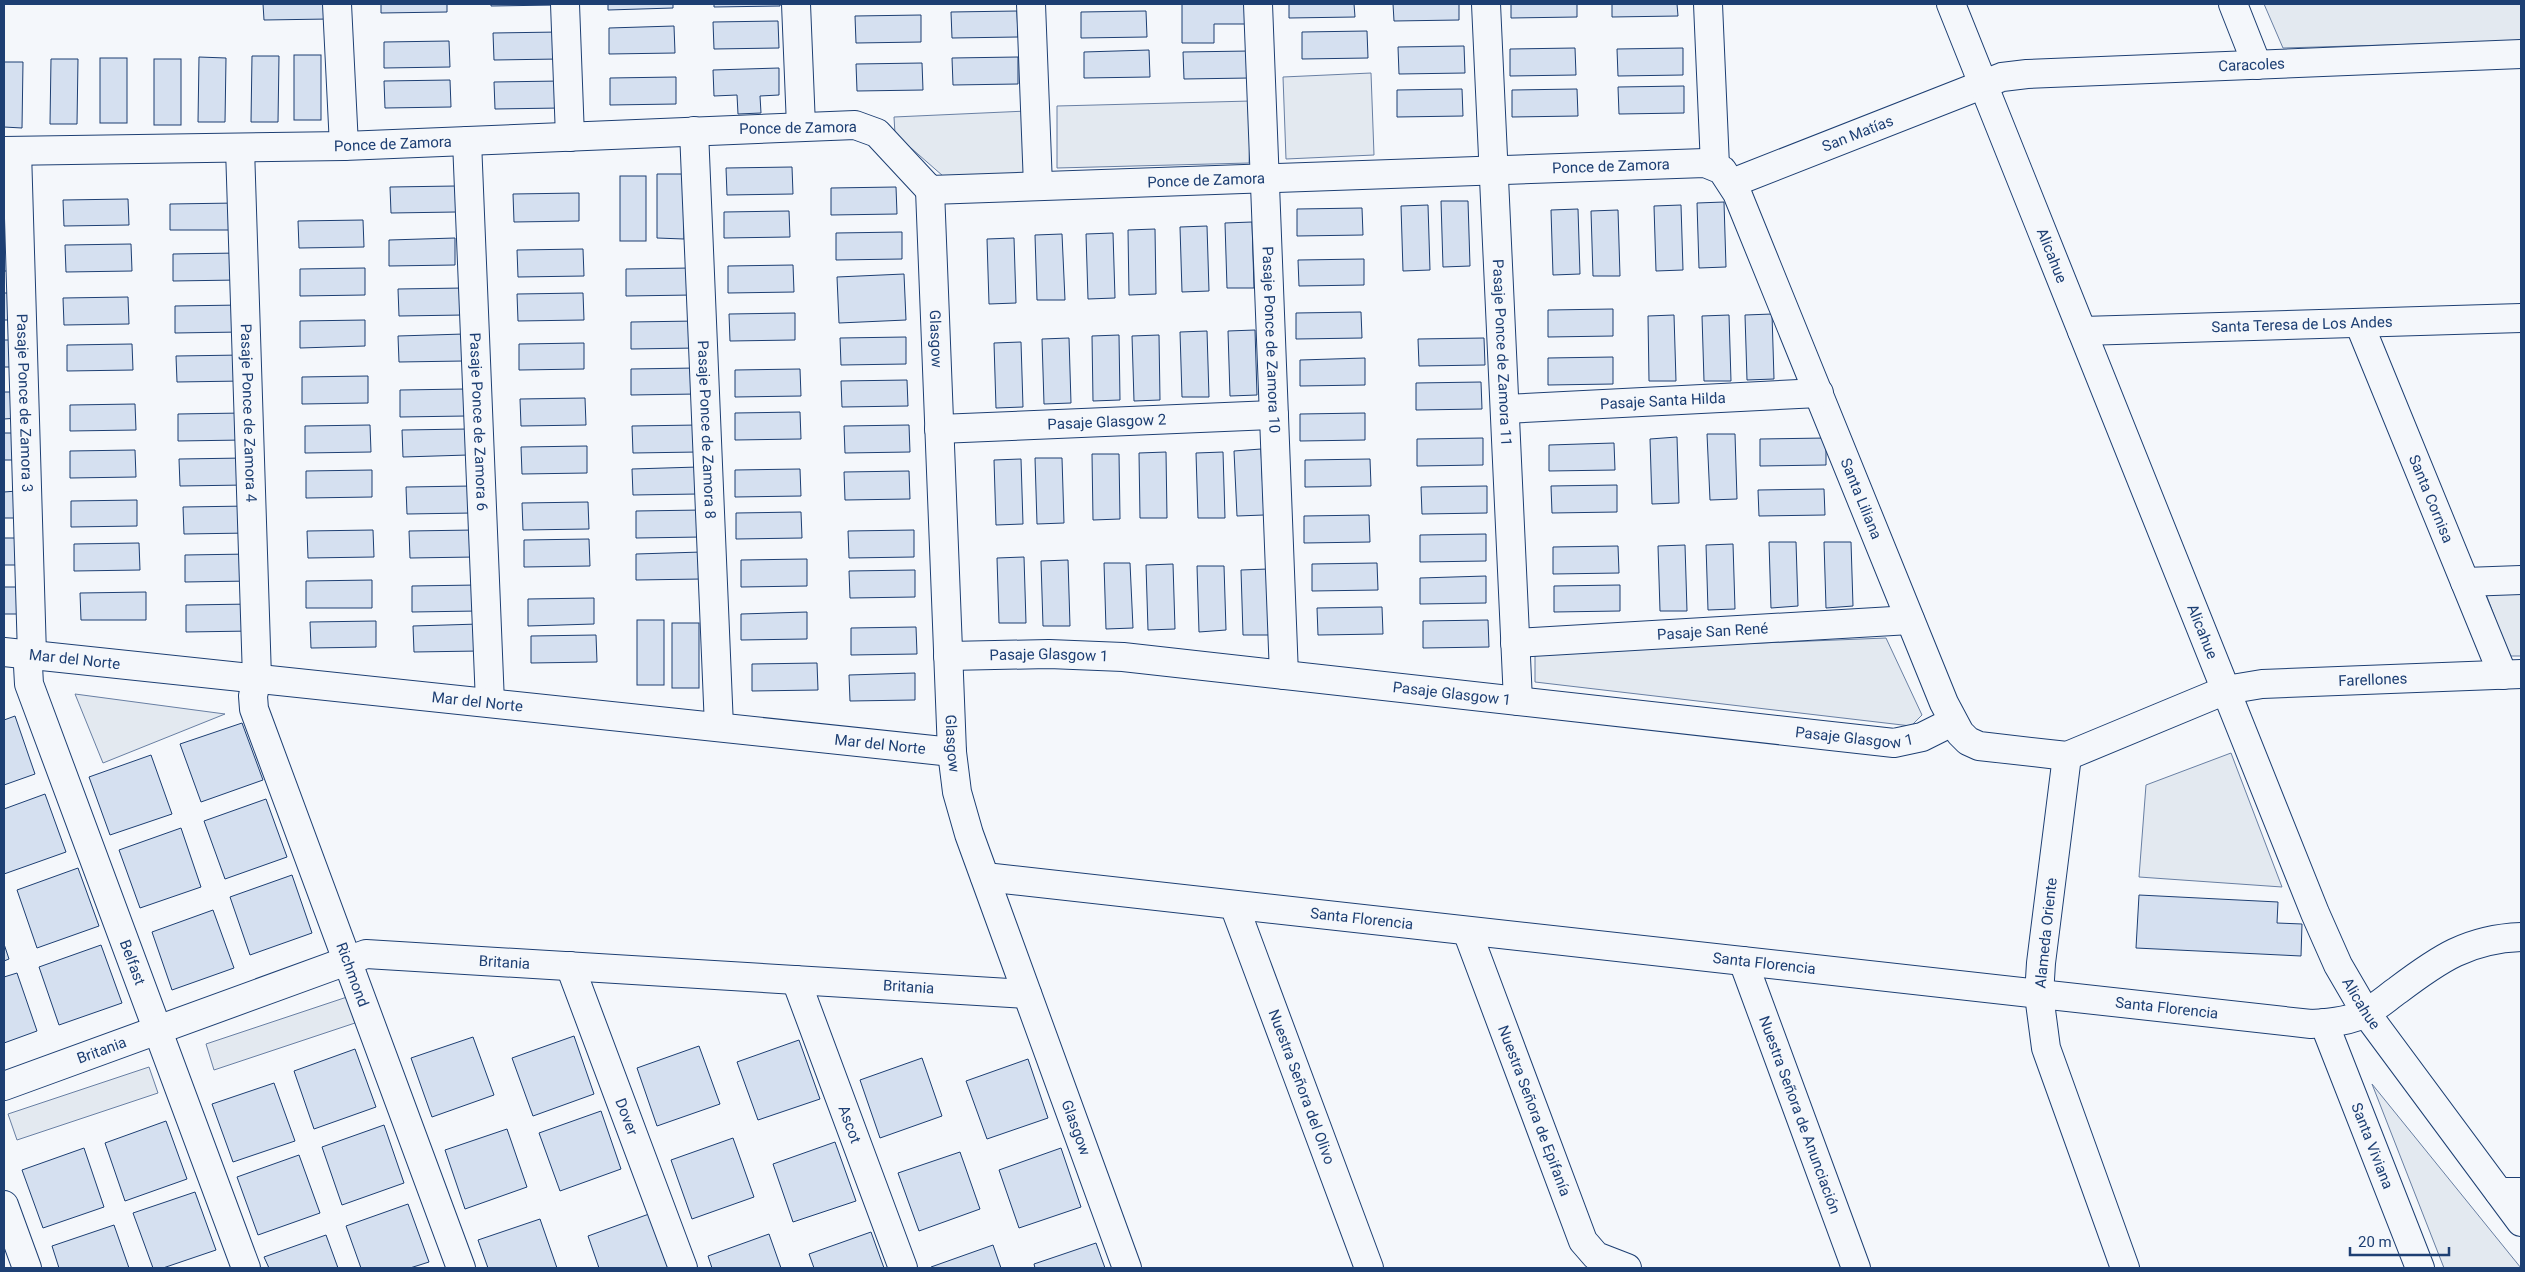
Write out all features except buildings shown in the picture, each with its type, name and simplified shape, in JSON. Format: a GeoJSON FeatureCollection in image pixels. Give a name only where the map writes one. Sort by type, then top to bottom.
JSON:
{"type":"FeatureCollection","features":[{"type":"Feature","properties":{"kind":"street"},"geometry":{"type":"LineString","coordinates":[[337,4],[344,146]]}},
{"type":"Feature","properties":{"kind":"street"},"geometry":{"type":"LineString","coordinates":[[565,4],[570,136]]}},
{"type":"Feature","properties":{"kind":"street"},"geometry":{"type":"LineString","coordinates":[[796,4],[801,126]]}},
{"type":"Feature","properties":{"kind":"street"},"geometry":{"type":"LineString","coordinates":[[1031,4],[1038,186]]}},
{"type":"Feature","properties":{"kind":"street","name":"Pasaje Ponce de Zamora 10"},"geometry":{"type":"LineString","coordinates":[[1258,4],[1284,675]]}},
{"type":"Feature","properties":{"kind":"street","name":"Pasaje Ponce de Zamora 11"},"geometry":{"type":"LineString","coordinates":[[1486,4],[1518,701]]}},
{"type":"Feature","properties":{"kind":"street"},"geometry":{"type":"LineString","coordinates":[[1708,4],[1724,174]]}},
{"type":"Feature","properties":{"kind":"street","name":"Alicahue"},"geometry":{"type":"LineString","coordinates":[[1951,4],[2315,913],[2338,965],[2366,1013],[2510,1192],[2521,1222]]}},
{"type":"Feature","properties":{"kind":"street"},"geometry":{"type":"LineString","coordinates":[[2233,4],[2257,65]]}},
{"type":"Feature","properties":{"kind":"street","name":"Caracoles"},"geometry":{"type":"LineString","coordinates":[[1983,83],[2002,77],[2027,74],[2521,54]]}},
{"type":"Feature","properties":{"kind":"street","name":"San Matías"},"geometry":{"type":"LineString","coordinates":[[1724,174],[1983,83]]}},
{"type":"Feature","properties":{"kind":"street","name":"Ponce de Zamora"},"geometry":{"type":"LineString","coordinates":[[10,151],[344,146],[855,124],[865,127],[886,142],[930,190],[1694,163],[1724,174]]}},
{"type":"Feature","properties":{"kind":"street","name":"Pasaje Ponce de Zamora 8"},"geometry":{"type":"LineString","coordinates":[[694,131],[719,728]]}},
{"type":"Feature","properties":{"kind":"street","name":"Pasaje Ponce de Zamora 6"},"geometry":{"type":"LineString","coordinates":[[467,141],[490,703]]}},
{"type":"Feature","properties":{"kind":"street","name":"Pasaje Ponce de Zamora 4"},"geometry":{"type":"LineString","coordinates":[[240,148],[257,678]]}},
{"type":"Feature","properties":{"kind":"street","name":"Pasaje Ponce de Zamora 3"},"geometry":{"type":"LineString","coordinates":[[10,151],[32,655]]}},
{"type":"Feature","properties":{"kind":"street","name":"Santa Liliana"},"geometry":{"type":"LineString","coordinates":[[1724,174],[1819,393],[1952,722],[1968,741],[1979,746],[2067,756]]}},
{"type":"Feature","properties":{"kind":"street","name":"Glasgow"},"geometry":{"type":"LineString","coordinates":[[930,190],[952,752],[960,806],[1127,1268]]}},
{"type":"Feature","properties":{"kind":"street","name":"Santa Teresa de Los Andes"},"geometry":{"type":"LineString","coordinates":[[2082,331],[2521,318]]}},
{"type":"Feature","properties":{"kind":"street","name":"Santa Cornisa"},"geometry":{"type":"LineString","coordinates":[[2359,323],[2465,582],[2512,675]]}},
{"type":"Feature","properties":{"kind":"street","name":"Pasaje Santa Hilda"},"geometry":{"type":"LineString","coordinates":[[1505,408],[1819,393]]}},
{"type":"Feature","properties":{"kind":"street","name":"Pasaje Glasgow 2"},"geometry":{"type":"LineString","coordinates":[[939,429],[1274,415]]}},
{"type":"Feature","properties":{"kind":"street"},"geometry":{"type":"LineString","coordinates":[[2465,582],[2521,580]]}},
{"type":"Feature","properties":{"kind":"street","name":"Pasaje San René"},"geometry":{"type":"LineString","coordinates":[[1515,643],[1910,620]]}},
{"type":"Feature","properties":{"kind":"street","name":"Mar del Norte"},"geometry":{"type":"LineString","coordinates":[[4,652],[952,752]]}},
{"type":"Feature","properties":{"kind":"street","name":"Pasaje Glasgow 1"},"geometry":{"type":"LineString","coordinates":[[948,656],[1049,654],[1104,656],[1894,743],[1922,737],[1952,722]]}},
{"type":"Feature","properties":{"kind":"street","name":"Belfast"},"geometry":{"type":"LineString","coordinates":[[32,655],[28,666],[29,684],[246,1268]]}},
{"type":"Feature","properties":{"kind":"street","name":"Farellones"},"geometry":{"type":"LineString","coordinates":[[2226,690],[2262,684],[2512,675]]}},
{"type":"Feature","properties":{"kind":"street","name":"Richmond"},"geometry":{"type":"LineString","coordinates":[[257,678],[254,696],[259,726],[461,1268]]}},
{"type":"Feature","properties":{"kind":"street"},"geometry":{"type":"LineString","coordinates":[[2067,756],[2226,690]]}},
{"type":"Feature","properties":{"kind":"street","name":"Alameda Oriente"},"geometry":{"type":"LineString","coordinates":[[2067,756],[2041,963],[2039,994],[2042,1030],[2051,1066],[2125,1268]]}},
{"type":"Feature","properties":{"kind":"street","name":"Santa Florencia"},"geometry":{"type":"LineString","coordinates":[[985,877],[2299,1024],[2324,1024],[2366,1013],[2446,956],[2466,946],[2488,940],[2521,937]]}},
{"type":"Feature","properties":{"kind":"street","name":"Nuestra Señora del Olivo"},"geometry":{"type":"LineString","coordinates":[[1234,905],[1369,1268]]}},
{"type":"Feature","properties":{"kind":"street","name":"Nuestra Señora de Epifanía"},"geometry":{"type":"LineString","coordinates":[[1467,931],[1583,1242],[1596,1256],[1627,1268]]}},
{"type":"Feature","properties":{"kind":"street","name":"Britania"},"geometry":{"type":"LineString","coordinates":[[4,1086],[366,954],[1027,994]]}},
{"type":"Feature","properties":{"kind":"street","name":"Nuestra Señora de Anunciación"},"geometry":{"type":"LineString","coordinates":[[1743,961],[1856,1268]]}},
{"type":"Feature","properties":{"kind":"street","name":"Dover"},"geometry":{"type":"LineString","coordinates":[[570,966],[683,1268]]}},
{"type":"Feature","properties":{"kind":"street","name":"Ascot"},"geometry":{"type":"LineString","coordinates":[[796,980],[903,1268]]}},
{"type":"Feature","properties":{"kind":"street","name":"Santa Viviana"},"geometry":{"type":"LineString","coordinates":[[2324,1024],[2420,1268]]}},
{"type":"Feature","properties":{"kind":"street"},"geometry":{"type":"LineString","coordinates":[[4,1205],[27,1268]]}},
{"type":"Feature","properties":{"kind":"shaded area"},"geometry":{"type":"Polygon","coordinates":[[[2264,4],[2521,4],[2521,41],[2283,48],[2264,4]]]}},
{"type":"Feature","properties":{"kind":"shaded area"},"geometry":{"type":"Polygon","coordinates":[[[1371,73],[1374,155],[1286,159],[1283,77],[1371,73]]]}},
{"type":"Feature","properties":{"kind":"shaded area"},"geometry":{"type":"Polygon","coordinates":[[[1251,101],[1249,163],[1057,168],[1057,106],[1251,101]]]}},
{"type":"Feature","properties":{"kind":"shaded area"},"geometry":{"type":"Polygon","coordinates":[[[1027,111],[1025,175],[943,176],[895,134],[894,117],[1027,111]]]}},
{"type":"Feature","properties":{"kind":"shaded area"},"geometry":{"type":"Polygon","coordinates":[[[2521,593],[2521,656],[2509,656],[2486,594],[2521,593]]]}},
{"type":"Feature","properties":{"kind":"shaded area"},"geometry":{"type":"Polygon","coordinates":[[[1886,638],[1922,715],[1911,726],[1535,682],[1535,652],[1886,638]]]}},
{"type":"Feature","properties":{"kind":"shaded area"},"geometry":{"type":"Polygon","coordinates":[[[75,694],[225,714],[103,763],[75,694]]]}},
{"type":"Feature","properties":{"kind":"shaded area"},"geometry":{"type":"Polygon","coordinates":[[[2231,753],[2282,887],[2139,877],[2146,785],[2231,753]]]}},
{"type":"Feature","properties":{"kind":"shaded area"},"geometry":{"type":"Polygon","coordinates":[[[347,997],[355,1023],[214,1070],[206,1044],[347,997]]]}},
{"type":"Feature","properties":{"kind":"shaded area"},"geometry":{"type":"Polygon","coordinates":[[[149,1067],[158,1093],[17,1140],[8,1114],[149,1067]]]}},
{"type":"Feature","properties":{"kind":"shaded area"},"geometry":{"type":"Polygon","coordinates":[[[2372,1084],[2521,1268],[2444,1268],[2372,1084]]]}}]}
